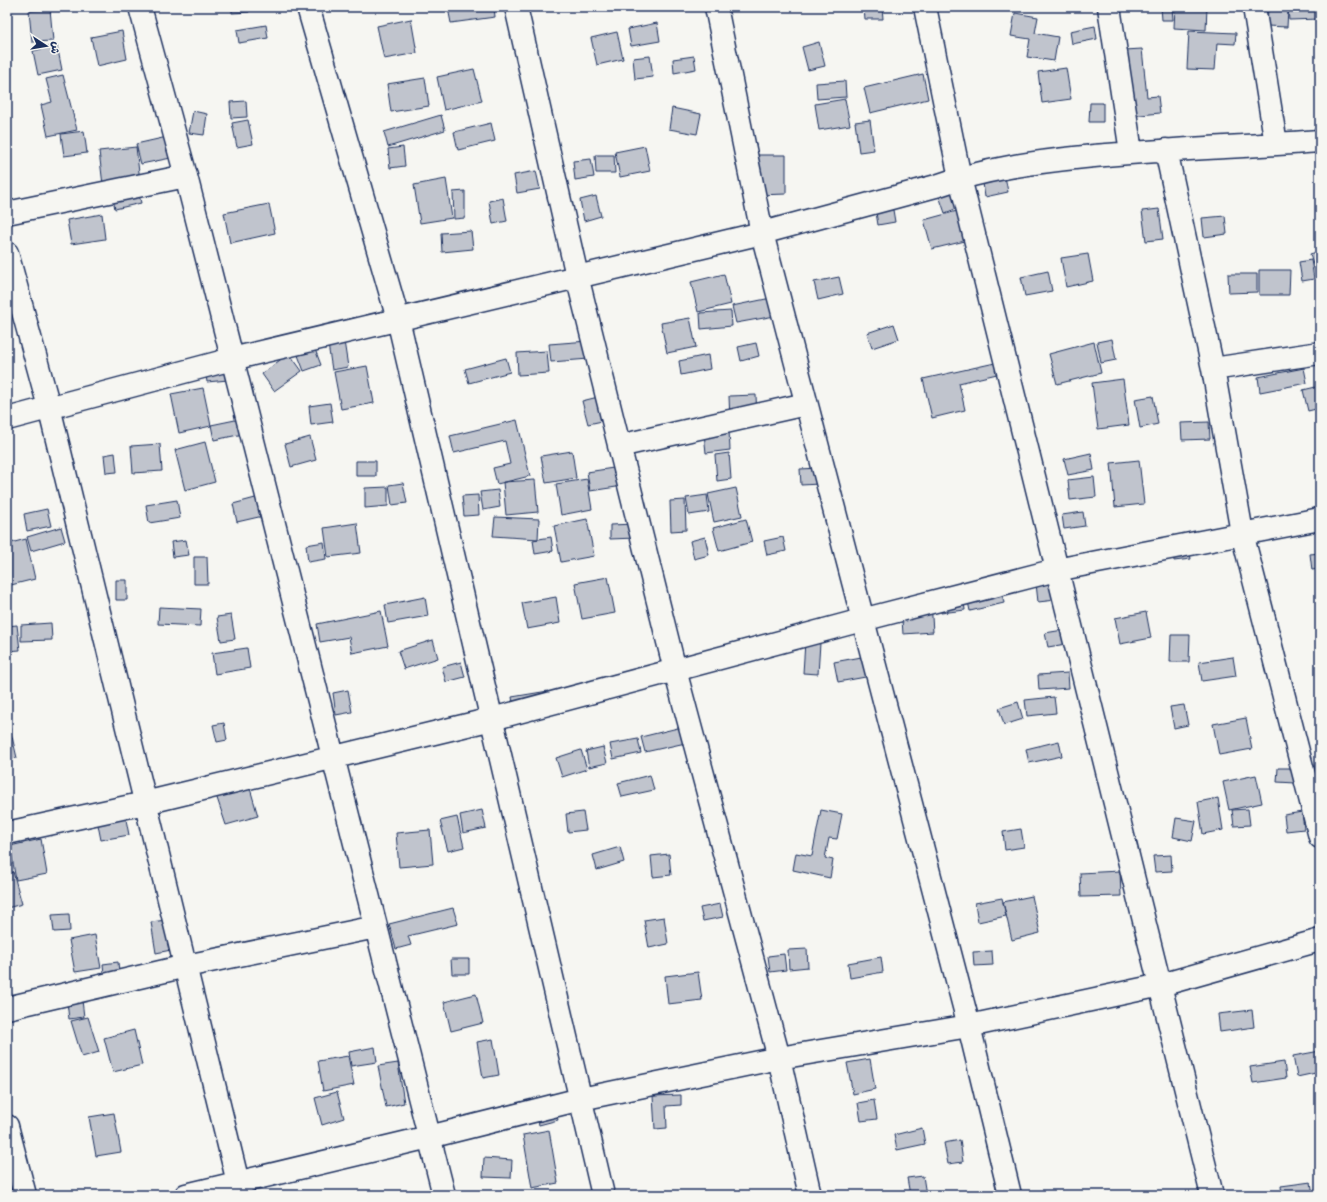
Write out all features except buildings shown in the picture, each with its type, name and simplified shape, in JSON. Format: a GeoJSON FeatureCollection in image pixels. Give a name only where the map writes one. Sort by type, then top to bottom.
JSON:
{"type":"FeatureCollection","features":[{"type":"Feature","properties":{"kind":"street"},"geometry":{"type":"LineString","coordinates":[[140,7],[186,176],[444,1195]]}},
{"type":"Feature","properties":{"kind":"street"},"geometry":{"type":"LineString","coordinates":[[308,7],[398,319],[603,1195]]}},
{"type":"Feature","properties":{"kind":"street"},"geometry":{"type":"LineString","coordinates":[[516,7],[619,446],[675,670],[779,1058],[810,1195]]}},
{"type":"Feature","properties":{"kind":"street"},"geometry":{"type":"LineString","coordinates":[[716,7],[762,233],[969,1026],[1010,1195]]}},
{"type":"Feature","properties":{"kind":"street"},"geometry":{"type":"LineString","coordinates":[[925,7],[960,178],[1212,1195]]}},
{"type":"Feature","properties":{"kind":"street"},"geometry":{"type":"LineString","coordinates":[[1108,7],[1131,152]]}},
{"type":"Feature","properties":{"kind":"street"},"geometry":{"type":"LineString","coordinates":[[1254,7],[1276,144]]}},
{"type":"Feature","properties":{"kind":"street"},"geometry":{"type":"LineString","coordinates":[[7,419],[232,359],[762,233],[936,186],[960,178],[1055,160],[1131,152],[1320,141]]}},
{"type":"Feature","properties":{"kind":"street"},"geometry":{"type":"LineString","coordinates":[[1166,150],[1213,370],[1242,533],[1320,837]]}},
{"type":"Feature","properties":{"kind":"street"},"geometry":{"type":"LineString","coordinates":[[7,213],[186,176]]}},
{"type":"Feature","properties":{"kind":"street"},"geometry":{"type":"LineString","coordinates":[[7,253],[49,407],[239,1188]]}},
{"type":"Feature","properties":{"kind":"street"},"geometry":{"type":"LineString","coordinates":[[1213,370],[1320,353]]}},
{"type":"Feature","properties":{"kind":"street"},"geometry":{"type":"LineString","coordinates":[[619,446],[806,404]]}},
{"type":"Feature","properties":{"kind":"street"},"geometry":{"type":"LineString","coordinates":[[7,833],[145,803],[333,756],[492,719],[862,620],[1056,570],[1320,519]]}},
{"type":"Feature","properties":{"kind":"street"},"geometry":{"type":"LineString","coordinates":[[7,1008],[186,966],[376,927]]}},
{"type":"Feature","properties":{"kind":"street"},"geometry":{"type":"LineString","coordinates":[[186,1195],[239,1188],[429,1137],[581,1099],[779,1058],[969,1026],[1161,986],[1320,940]]}},
{"type":"Feature","properties":{"kind":"street"},"geometry":{"type":"LineString","coordinates":[[7,1126],[25,1195]]}}]}
